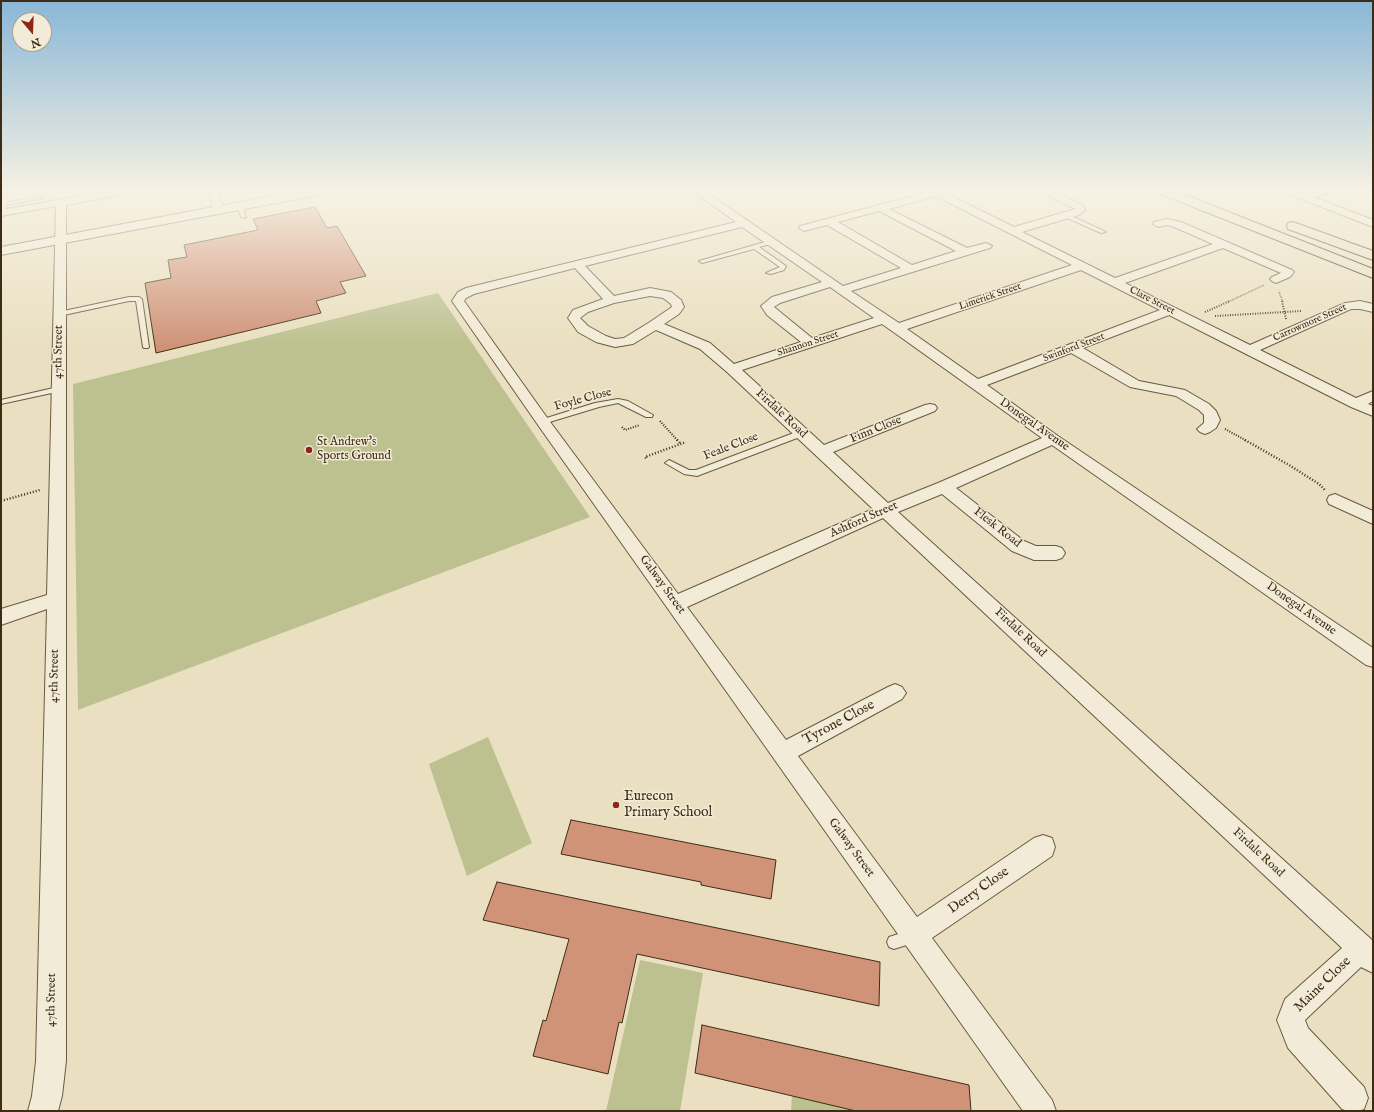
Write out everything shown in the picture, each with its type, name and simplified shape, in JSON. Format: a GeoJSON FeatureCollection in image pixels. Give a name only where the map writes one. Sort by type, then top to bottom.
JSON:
{"type":"FeatureCollection","features":[{"type":"Feature","properties":{"kind":"main road"},"geometry":{"type":"LineString","coordinates":[[1292,242],[1373,274]]}},
{"type":"Feature","properties":{"kind":"main road"},"geometry":{"type":"LineString","coordinates":[[1337,242],[1373,256]]}},
{"type":"Feature","properties":{"kind":"street"},"geometry":{"type":"LineString","coordinates":[[1,251],[50,242]]}},
{"type":"Feature","properties":{"kind":"street","name":"47th Street"},"geometry":{"type":"LineString","coordinates":[[43,1111],[47,1096],[51,1060],[60,242]]}},
{"type":"Feature","properties":{"kind":"street","name":"Galway Street"},"geometry":{"type":"LineString","coordinates":[[669,242],[470,292],[462,295],[459,299],[459,304],[782,753],[904,939],[1041,1111]]}},
{"type":"Feature","properties":{"kind":"street","name":"Donegal Avenue"},"geometry":{"type":"LineString","coordinates":[[772,242],[977,384],[1053,439],[1373,659]]}},
{"type":"Feature","properties":{"kind":"street"},"geometry":{"type":"LineString","coordinates":[[864,242],[911,269]]}},
{"type":"Feature","properties":{"kind":"street"},"geometry":{"type":"LineString","coordinates":[[946,242],[966,252]]}},
{"type":"Feature","properties":{"kind":"street","name":"Clare Street"},"geometry":{"type":"LineString","coordinates":[[1034,242],[1373,412]]}},
{"type":"Feature","properties":{"kind":"street"},"geometry":{"type":"LineString","coordinates":[[1218,242],[1288,272],[1276,283]]}},
{"type":"Feature","properties":{"kind":"street"},"geometry":{"type":"LineString","coordinates":[[1115,282],[1223,244]]}},
{"type":"Feature","properties":{"kind":"street"},"geometry":{"type":"LineString","coordinates":[[810,343],[771,312],[767,306],[776,300],[911,269],[986,246]]}},
{"type":"Feature","properties":{"kind":"street"},"geometry":{"type":"LineString","coordinates":[[578,265],[612,300]]}},
{"type":"Feature","properties":{"kind":"street","name":"Limerick Street"},"geometry":{"type":"LineString","coordinates":[[897,328],[1082,266]]}},
{"type":"Feature","properties":{"kind":"street"},"geometry":{"type":"LineString","coordinates":[[650,292],[667,294],[677,303],[678,307],[675,312],[655,325],[636,338],[615,343],[601,339],[588,332],[574,318],[577,313],[584,308],[612,300],[650,292]]}},
{"type":"Feature","properties":{"kind":"street","name":"Carrowmore Street"},"geometry":{"type":"LineString","coordinates":[[1249,350],[1349,306],[1360,305],[1373,308]]}},
{"type":"Feature","properties":{"kind":"street","name":"Swinford Street"},"geometry":{"type":"LineString","coordinates":[[977,384],[1170,310]]}},
{"type":"Feature","properties":{"kind":"street","name":"Shannon Street"},"geometry":{"type":"LineString","coordinates":[[732,369],[884,319]]}},
{"type":"Feature","properties":{"kind":"street","name":"Firdale Road"},"geometry":{"type":"LineString","coordinates":[[655,325],[706,346],[1367,953]]}},
{"type":"Feature","properties":{"kind":"street"},"geometry":{"type":"LineString","coordinates":[[1073,348],[1135,384],[1174,392],[1185,396],[1208,410],[1213,418],[1209,425]]}},
{"type":"Feature","properties":{"kind":"street"},"geometry":{"type":"LineString","coordinates":[[1356,404],[1373,395]]}},
{"type":"Feature","properties":{"kind":"street","name":"Finn Close"},"geometry":{"type":"LineString","coordinates":[[822,451],[930,408]]}},
{"type":"Feature","properties":{"kind":"street","name":"Ashford Street"},"geometry":{"type":"LineString","coordinates":[[675,604],[886,510],[944,487],[1053,439]]}},
{"type":"Feature","properties":{"kind":"street","name":"Flesk Road"},"geometry":{"type":"LineString","coordinates":[[944,487],[1018,546],[1034,553],[1056,553]]}},
{"type":"Feature","properties":{"kind":"street"},"geometry":{"type":"LineString","coordinates":[[1335,500],[1373,518]]}},
{"type":"Feature","properties":{"kind":"street"},"geometry":{"type":"LineString","coordinates":[[1,618],[56,599]]}},
{"type":"Feature","properties":{"kind":"street","name":"Tyrone Close"},"geometry":{"type":"LineString","coordinates":[[782,753],[895,693]]}},
{"type":"Feature","properties":{"kind":"street","name":"Derry Close"},"geometry":{"type":"LineString","coordinates":[[904,939],[1043,846]]}},
{"type":"Feature","properties":{"kind":"street","name":"Maine Close"},"geometry":{"type":"LineString","coordinates":[[1353,1098],[1298,1038],[1292,1028],[1291,1020],[1295,1009],[1367,953]]}},
{"type":"Feature","properties":{"kind":"lane"},"geometry":{"type":"LineString","coordinates":[[702,262],[772,242]]}},
{"type":"Feature","properties":{"kind":"lane"},"geometry":{"type":"LineString","coordinates":[[755,247],[783,266],[782,269],[769,273]]}},
{"type":"Feature","properties":{"kind":"lane"},"geometry":{"type":"LineString","coordinates":[[59,314],[129,299],[139,299],[146,347]]}},
{"type":"Feature","properties":{"kind":"lane"},"geometry":{"type":"LineString","coordinates":[[1,402],[58,389]]}},
{"type":"Feature","properties":{"kind":"lane","name":"Foyle Close"},"geometry":{"type":"LineString","coordinates":[[543,422],[618,401],[650,416]]}},
{"type":"Feature","properties":{"kind":"lane","name":"Feale Close"},"geometry":{"type":"LineString","coordinates":[[669,463],[687,472],[697,473],[802,433]]}},
{"type":"Feature","properties":{"kind":"path"},"geometry":{"type":"LineString","coordinates":[[1276,283],[1281,294],[1287,323]]}},
{"type":"Feature","properties":{"kind":"path"},"geometry":{"type":"LineString","coordinates":[[1202,313],[1266,285]]}},
{"type":"Feature","properties":{"kind":"path"},"geometry":{"type":"LineString","coordinates":[[1214,316],[1306,311]]}},
{"type":"Feature","properties":{"kind":"path"},"geometry":{"type":"LineString","coordinates":[[658,419],[681,444]]}},
{"type":"Feature","properties":{"kind":"path"},"geometry":{"type":"LineString","coordinates":[[1209,425],[1275,457],[1319,484],[1335,500]]}},
{"type":"Feature","properties":{"kind":"path"},"geometry":{"type":"LineString","coordinates":[[646,458],[645,457],[686,442]]}},
{"type":"Feature","properties":{"kind":"path"},"geometry":{"type":"LineString","coordinates":[[1,501],[46,488]]}},
{"type":"Feature","properties":{"kind":"green space","name":"St Andrew's Sports Ground"},"geometry":{"type":"Polygon","coordinates":[[[438,293],[590,517],[78,710],[73,384],[438,293]]]}},
{"type":"Feature","properties":{"kind":"green space"},"geometry":{"type":"Polygon","coordinates":[[[488,737],[532,843],[467,876],[429,764],[488,737]]]}},
{"type":"Feature","properties":{"kind":"green space"},"geometry":{"type":"Polygon","coordinates":[[[640,960],[703,973],[680,1111],[606,1111],[640,960]]]}},
{"type":"Feature","properties":{"kind":"green space"},"geometry":{"type":"Polygon","coordinates":[[[792,1096],[857,1111],[791,1111],[792,1096]]]}},
{"type":"Feature","properties":{"kind":"building"},"geometry":{"type":"Polygon","coordinates":[[[199,242],[346,242],[366,276],[340,282],[346,293],[316,301],[321,313],[156,353],[145,283],[171,278],[168,260],[187,257],[184,245],[199,242]]]}},
{"type":"Feature","properties":{"kind":"building"},"geometry":{"type":"Polygon","coordinates":[[[571,820],[776,860],[771,899],[701,885],[701,882],[561,854],[571,820]]]}},
{"type":"Feature","properties":{"kind":"building"},"geometry":{"type":"Polygon","coordinates":[[[497,882],[880,962],[879,1006],[637,954],[622,1023],[619,1022],[608,1074],[533,1056],[543,1020],[546,1021],[569,939],[483,920],[497,882]]]}},
{"type":"Feature","properties":{"kind":"building"},"geometry":{"type":"Polygon","coordinates":[[[702,1025],[969,1085],[971,1111],[856,1111],[695,1073],[702,1025]]]}},
{"type":"Feature","properties":{"kind":"place","name":"St Andrew's Sports Ground"},"geometry":{"type":"Point","coordinates":[309,450]}},
{"type":"Feature","properties":{"kind":"place","name":"Eurecon Primary School"},"geometry":{"type":"Point","coordinates":[616,805]}}]}
